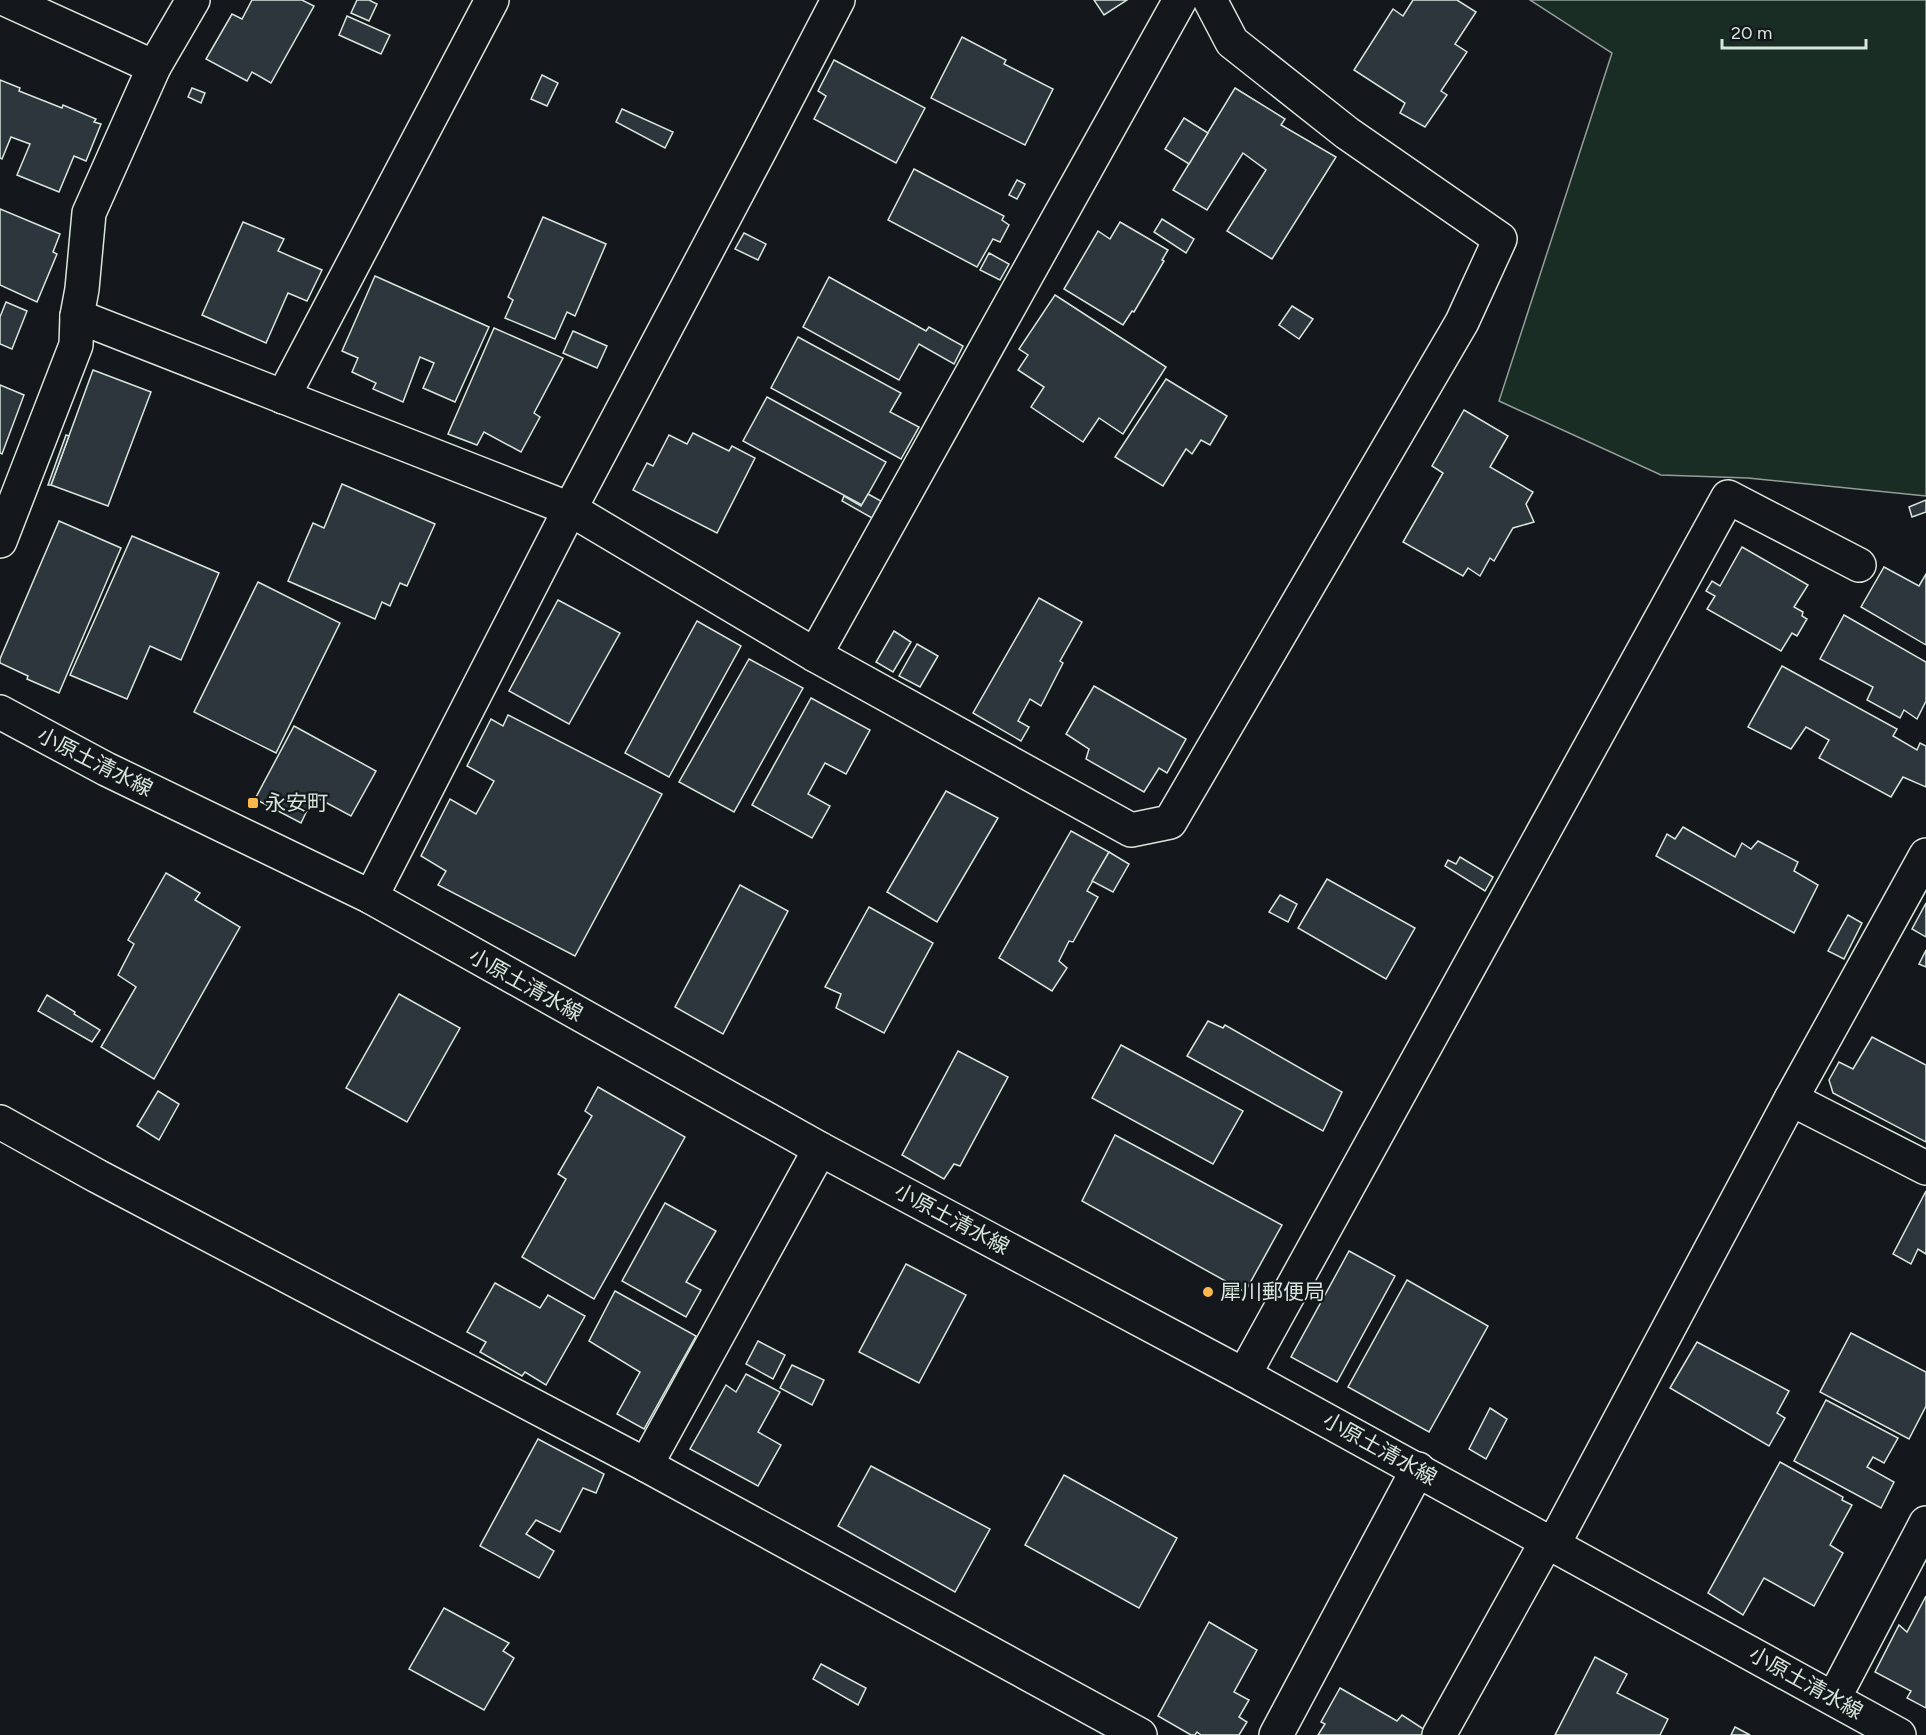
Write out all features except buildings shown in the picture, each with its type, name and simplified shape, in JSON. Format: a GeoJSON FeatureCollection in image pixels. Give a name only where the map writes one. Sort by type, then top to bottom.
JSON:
{"type":"FeatureCollection","features":[{"type":"Feature","properties":{"kind":"street"},"geometry":{"type":"LineString","coordinates":[[7,0],[154,67]]}},
{"type":"Feature","properties":{"kind":"street"},"geometry":{"type":"LineString","coordinates":[[0,541],[76,345],[77,316],[82,289],[89,213],[154,67],[193,0]]}},
{"type":"Feature","properties":{"kind":"street"},"geometry":{"type":"LineString","coordinates":[[283,397],[492,0]]}},
{"type":"Feature","properties":{"kind":"street"},"geometry":{"type":"LineString","coordinates":[[371,897],[570,509],[838,0]]}},
{"type":"Feature","properties":{"kind":"street"},"geometry":{"type":"LineString","coordinates":[[815,655],[1180,0]]}},
{"type":"Feature","properties":{"kind":"street"},"geometry":{"type":"LineString","coordinates":[[77,316],[570,509],[815,655],[1131,830],[1170,822],[1462,322],[1500,238],[1347,133],[1232,42],[1210,0]]}},
{"type":"Feature","properties":{"kind":"street"},"geometry":{"type":"LineString","coordinates":[[1244,1375],[1728,496],[1859,565]]}},
{"type":"Feature","properties":{"kind":"street","name":"小原土清水線"},"geometry":{"type":"LineString","coordinates":[[0,712],[106,769],[371,897],[820,1149],[1418,1469],[1899,1735]]}},
{"type":"Feature","properties":{"kind":"street"},"geometry":{"type":"LineString","coordinates":[[1439,1735],[1550,1543],[1926,855]]}},
{"type":"Feature","properties":{"kind":"street"},"geometry":{"type":"LineString","coordinates":[[1791,1099],[1926,1168]]}},
{"type":"Feature","properties":{"kind":"street"},"geometry":{"type":"LineString","coordinates":[[0,1122],[107,1181],[646,1465],[1140,1735]]}},
{"type":"Feature","properties":{"kind":"street"},"geometry":{"type":"LineString","coordinates":[[646,1465],[820,1149]]}},
{"type":"Feature","properties":{"kind":"street"},"geometry":{"type":"LineString","coordinates":[[1276,1735],[1418,1469]]}},
{"type":"Feature","properties":{"kind":"street"},"geometry":{"type":"LineString","coordinates":[[1834,1698],[1926,1523]]}},
{"type":"Feature","properties":{"kind":"green space"},"geometry":{"type":"Polygon","coordinates":[[[1530,0],[1926,0],[1926,496],[1748,478],[1661,475],[1499,401],[1612,53],[1530,0]]]}},
{"type":"Feature","properties":{"kind":"place","name":"永安町"},"geometry":{"type":"Point","coordinates":[253,803]}},
{"type":"Feature","properties":{"kind":"place","name":"犀川郵便局"},"geometry":{"type":"Point","coordinates":[1208,1292]}}]}
